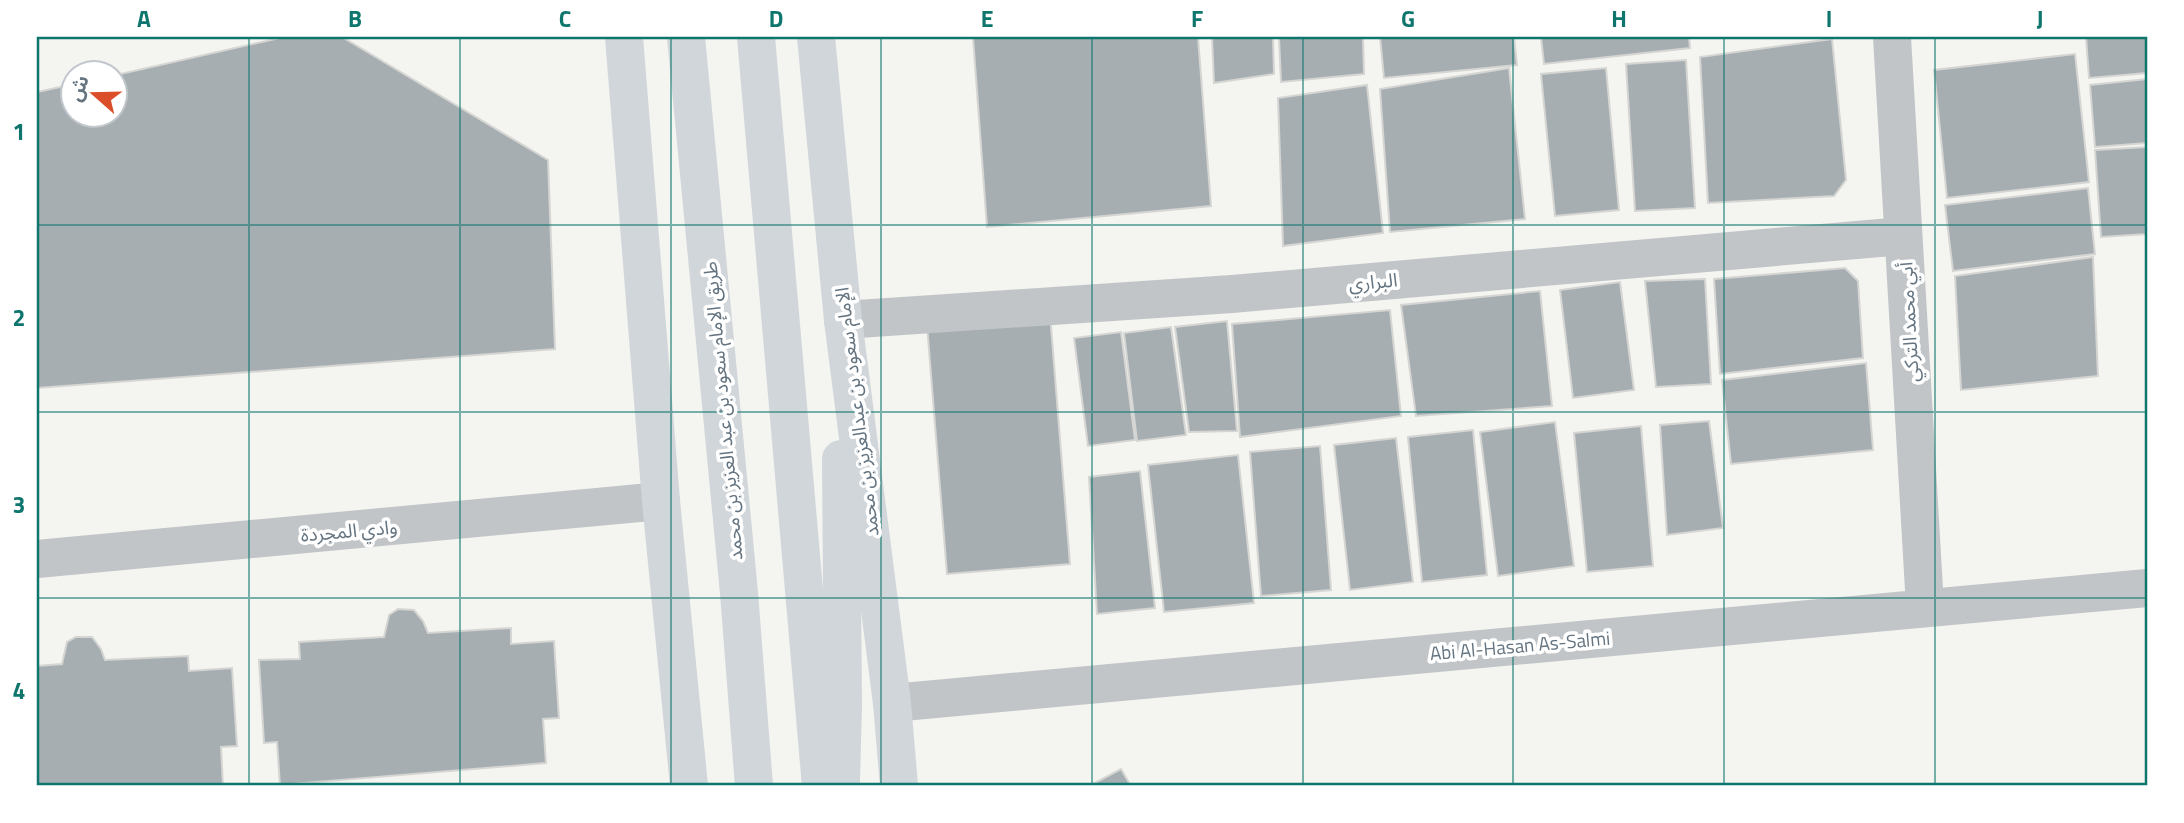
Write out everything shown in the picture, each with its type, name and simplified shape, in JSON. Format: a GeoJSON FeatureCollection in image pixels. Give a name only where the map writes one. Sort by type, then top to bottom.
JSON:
{"type":"FeatureCollection","features":[{"type":"Feature","properties":{"kind":"main road"},"geometry":{"type":"LineString","coordinates":[[624,37],[662,501],[689,786]]}},
{"type":"Feature","properties":{"kind":"main road","name":"طريق الإمام سعود بن عبد العزيز بن محمد"},"geometry":{"type":"LineString","coordinates":[[686,37],[739,593],[754,786]]}},
{"type":"Feature","properties":{"kind":"main road"},"geometry":{"type":"LineString","coordinates":[[756,37],[821,786]]}},
{"type":"Feature","properties":{"kind":"main road","name":"الإمام سعود بن عبدالعزيز بن محمد"},"geometry":{"type":"LineString","coordinates":[[816,37],[843,320],[892,703],[899,786]]}},
{"type":"Feature","properties":{"kind":"main road"},"geometry":{"type":"LineString","coordinates":[[841,786],[843,320]]}},
{"type":"Feature","properties":{"kind":"street","name":"أبي محمد التركي"},"geometry":{"type":"LineString","coordinates":[[1892,37],[1925,607]]}},
{"type":"Feature","properties":{"kind":"street","name":"البراري"},"geometry":{"type":"LineString","coordinates":[[843,320],[1232,294],[1903,236]]}},
{"type":"Feature","properties":{"kind":"street","name":"وادي المجردة"},"geometry":{"type":"LineString","coordinates":[[37,559],[662,501]]}},
{"type":"Feature","properties":{"kind":"street","name":"Abi Al-Hasan As-Salmi"},"geometry":{"type":"LineString","coordinates":[[892,703],[2147,587]]}},
{"type":"Feature","properties":{"kind":"building"},"geometry":{"type":"Polygon","coordinates":[[[284,37],[342,37],[548,160],[555,349],[37,388],[37,92],[60,87],[60,130],[130,130],[130,72],[284,37]]]}},
{"type":"Feature","properties":{"kind":"building"},"geometry":{"type":"Polygon","coordinates":[[[973,37],[1198,37],[1211,206],[987,227],[973,37]]]}},
{"type":"Feature","properties":{"kind":"building"},"geometry":{"type":"Polygon","coordinates":[[[1212,37],[1273,37],[1274,74],[1214,83],[1212,37]]]}},
{"type":"Feature","properties":{"kind":"building"},"geometry":{"type":"Polygon","coordinates":[[[1279,37],[1363,37],[1364,74],[1281,82],[1279,37]]]}},
{"type":"Feature","properties":{"kind":"building"},"geometry":{"type":"Polygon","coordinates":[[[1380,37],[1514,37],[1517,65],[1384,78],[1380,37]]]}},
{"type":"Feature","properties":{"kind":"building"},"geometry":{"type":"Polygon","coordinates":[[[1541,37],[1689,37],[1690,48],[1544,64],[1541,37]]]}},
{"type":"Feature","properties":{"kind":"building"},"geometry":{"type":"Polygon","coordinates":[[[2086,37],[2147,37],[2147,73],[2089,78],[2086,37]]]}},
{"type":"Feature","properties":{"kind":"building"},"geometry":{"type":"Polygon","coordinates":[[[1832,39],[1846,180],[1834,196],[1708,203],[1700,57],[1832,39]]]}},
{"type":"Feature","properties":{"kind":"building"},"geometry":{"type":"Polygon","coordinates":[[[2075,54],[2089,182],[1947,198],[1934,70],[2075,54]]]}},
{"type":"Feature","properties":{"kind":"building"},"geometry":{"type":"Polygon","coordinates":[[[1686,60],[1695,208],[1635,211],[1626,64],[1686,60]]]}},
{"type":"Feature","properties":{"kind":"building"},"geometry":{"type":"Polygon","coordinates":[[[1509,68],[1525,219],[1390,232],[1380,89],[1509,68]]]}},
{"type":"Feature","properties":{"kind":"building"},"geometry":{"type":"Polygon","coordinates":[[[1606,68],[1619,210],[1555,216],[1541,74],[1606,68]]]}},
{"type":"Feature","properties":{"kind":"building"},"geometry":{"type":"Polygon","coordinates":[[[2147,79],[2147,143],[2095,147],[2090,85],[2147,79]]]}},
{"type":"Feature","properties":{"kind":"building"},"geometry":{"type":"Polygon","coordinates":[[[1367,85],[1383,233],[1283,246],[1278,98],[1367,85]]]}},
{"type":"Feature","properties":{"kind":"building"},"geometry":{"type":"Polygon","coordinates":[[[2147,147],[2147,234],[2101,237],[2095,150],[2147,147]]]}},
{"type":"Feature","properties":{"kind":"building"},"geometry":{"type":"Polygon","coordinates":[[[2088,188],[2095,254],[1953,271],[1945,205],[2088,188]]]}},
{"type":"Feature","properties":{"kind":"building"},"geometry":{"type":"Polygon","coordinates":[[[2093,257],[2098,376],[1961,390],[1955,276],[2093,257]]]}},
{"type":"Feature","properties":{"kind":"building"},"geometry":{"type":"Polygon","coordinates":[[[1845,268],[1858,281],[1863,358],[1720,374],[1714,279],[1845,268]]]}},
{"type":"Feature","properties":{"kind":"building"},"geometry":{"type":"Polygon","coordinates":[[[1705,279],[1711,384],[1656,387],[1645,281],[1705,279]]]}},
{"type":"Feature","properties":{"kind":"building"},"geometry":{"type":"Polygon","coordinates":[[[1620,282],[1634,390],[1573,398],[1560,290],[1620,282]]]}},
{"type":"Feature","properties":{"kind":"building"},"geometry":{"type":"Polygon","coordinates":[[[1540,291],[1552,406],[1416,416],[1401,305],[1540,291]]]}},
{"type":"Feature","properties":{"kind":"building"},"geometry":{"type":"Polygon","coordinates":[[[1390,310],[1401,416],[1240,437],[1232,324],[1390,310]]]}},
{"type":"Feature","properties":{"kind":"building"},"geometry":{"type":"Polygon","coordinates":[[[1050,314],[1070,564],[947,574],[927,325],[1050,314]]]}},
{"type":"Feature","properties":{"kind":"building"},"geometry":{"type":"Polygon","coordinates":[[[1227,321],[1237,431],[1189,432],[1175,327],[1227,321]]]}},
{"type":"Feature","properties":{"kind":"building"},"geometry":{"type":"Polygon","coordinates":[[[1171,327],[1186,435],[1137,441],[1124,333],[1171,327]]]}},
{"type":"Feature","properties":{"kind":"building"},"geometry":{"type":"Polygon","coordinates":[[[1121,332],[1135,440],[1088,446],[1074,338],[1121,332]]]}},
{"type":"Feature","properties":{"kind":"building"},"geometry":{"type":"Polygon","coordinates":[[[1866,363],[1873,450],[1731,464],[1722,380],[1866,363]]]}},
{"type":"Feature","properties":{"kind":"building"},"geometry":{"type":"Polygon","coordinates":[[[1709,421],[1723,528],[1667,535],[1660,425],[1709,421]]]}},
{"type":"Feature","properties":{"kind":"building"},"geometry":{"type":"Polygon","coordinates":[[[1555,422],[1574,566],[1498,576],[1480,432],[1555,422]]]}},
{"type":"Feature","properties":{"kind":"building"},"geometry":{"type":"Polygon","coordinates":[[[1641,426],[1653,566],[1587,572],[1574,433],[1641,426]]]}},
{"type":"Feature","properties":{"kind":"building"},"geometry":{"type":"Polygon","coordinates":[[[1473,430],[1487,575],[1422,582],[1408,437],[1473,430]]]}},
{"type":"Feature","properties":{"kind":"building"},"geometry":{"type":"Polygon","coordinates":[[[1396,438],[1413,582],[1350,590],[1334,445],[1396,438]]]}},
{"type":"Feature","properties":{"kind":"building"},"geometry":{"type":"Polygon","coordinates":[[[1320,446],[1331,590],[1261,596],[1250,452],[1320,446]]]}},
{"type":"Feature","properties":{"kind":"building"},"geometry":{"type":"Polygon","coordinates":[[[1238,455],[1254,603],[1164,612],[1148,465],[1238,455]]]}},
{"type":"Feature","properties":{"kind":"building"},"geometry":{"type":"Polygon","coordinates":[[[1140,471],[1155,608],[1097,614],[1089,477],[1140,471]]]}},
{"type":"Feature","properties":{"kind":"building"},"geometry":{"type":"Polygon","coordinates":[[[398,609],[414,610],[428,633],[511,628],[511,644],[554,641],[559,718],[543,719],[546,763],[280,785],[277,742],[264,743],[259,660],[300,659],[299,642],[384,637],[389,615],[398,609]]]}},
{"type":"Feature","properties":{"kind":"building"},"geometry":{"type":"Polygon","coordinates":[[[76,637],[92,637],[105,660],[188,656],[189,671],[232,668],[237,746],[221,747],[223,786],[37,786],[37,666],[62,664],[67,642],[76,637]]]}},
{"type":"Feature","properties":{"kind":"building"},"geometry":{"type":"Polygon","coordinates":[[[1121,769],[1131,786],[1089,786],[1121,769]]]}}]}
